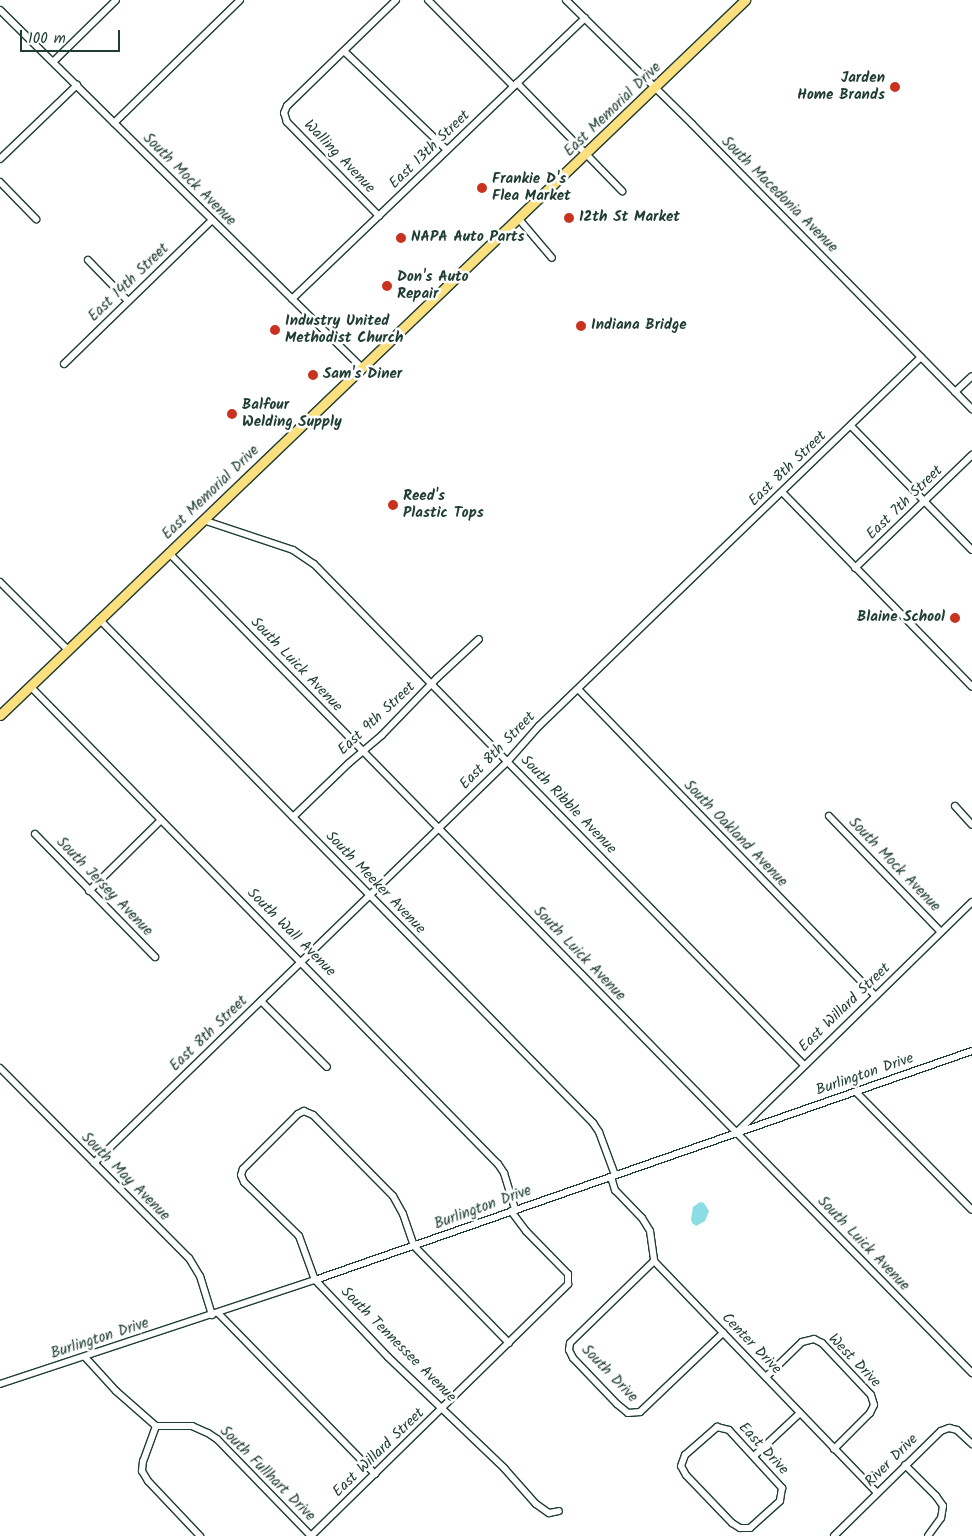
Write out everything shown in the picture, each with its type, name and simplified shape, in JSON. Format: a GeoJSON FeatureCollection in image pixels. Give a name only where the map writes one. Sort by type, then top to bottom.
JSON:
{"type":"FeatureCollection","features":[{"type":"Feature","properties":{"kind":"main road","name":"East Memorial Drive"},"geometry":{"type":"LineString","coordinates":[[0,716],[361,367],[656,88],[745,0]]}},
{"type":"Feature","properties":{"kind":"street"},"geometry":{"type":"LineString","coordinates":[[53,62],[116,0]]}},
{"type":"Feature","properties":{"kind":"street"},"geometry":{"type":"LineString","coordinates":[[114,123],[240,0]]}},
{"type":"Feature","properties":{"kind":"street"},"geometry":{"type":"LineString","coordinates":[[396,0],[344,51],[447,150]]}},
{"type":"Feature","properties":{"kind":"street"},"geometry":{"type":"LineString","coordinates":[[428,0],[622,192]]}},
{"type":"Feature","properties":{"kind":"street","name":"South Macedonia Avenue"},"geometry":{"type":"LineString","coordinates":[[566,0],[656,88],[972,409]]}},
{"type":"Feature","properties":{"kind":"street","name":"South Mock Avenue"},"geometry":{"type":"LineString","coordinates":[[0,10],[361,367]]}},
{"type":"Feature","properties":{"kind":"street","name":"East 13th Street"},"geometry":{"type":"LineString","coordinates":[[292,299],[585,18]]}},
{"type":"Feature","properties":{"kind":"street","name":"Walling Avenue"},"geometry":{"type":"LineString","coordinates":[[344,51],[287,106],[284,113],[288,122],[379,216]]}},
{"type":"Feature","properties":{"kind":"street"},"geometry":{"type":"LineString","coordinates":[[0,159],[77,85]]}},
{"type":"Feature","properties":{"kind":"street"},"geometry":{"type":"LineString","coordinates":[[0,182],[36,219]]}},
{"type":"Feature","properties":{"kind":"street"},"geometry":{"type":"LineString","coordinates":[[518,218],[552,258]]}},
{"type":"Feature","properties":{"kind":"street","name":"East 14th Street"},"geometry":{"type":"LineString","coordinates":[[64,364],[212,220]]}},
{"type":"Feature","properties":{"kind":"street"},"geometry":{"type":"LineString","coordinates":[[88,260],[128,302]]}},
{"type":"Feature","properties":{"kind":"street","name":"East 8th Street"},"geometry":{"type":"LineString","coordinates":[[94,1163],[508,761],[578,689],[921,357]]}},
{"type":"Feature","properties":{"kind":"street"},"geometry":{"type":"LineString","coordinates":[[955,392],[972,376]]}},
{"type":"Feature","properties":{"kind":"street"},"geometry":{"type":"LineString","coordinates":[[851,426],[972,550]]}},
{"type":"Feature","properties":{"kind":"street","name":"East 7th Street"},"geometry":{"type":"LineString","coordinates":[[855,568],[972,455]]}},
{"type":"Feature","properties":{"kind":"street"},"geometry":{"type":"LineString","coordinates":[[782,492],[972,687]]}},
{"type":"Feature","properties":{"kind":"street","name":"South Ribble Avenue"},"geometry":{"type":"LineString","coordinates":[[203,520],[304,556],[508,761],[804,1065]]}},
{"type":"Feature","properties":{"kind":"street","name":"South Luick Avenue"},"geometry":{"type":"LineString","coordinates":[[168,553],[972,1373]]}},
{"type":"Feature","properties":{"kind":"street"},"geometry":{"type":"LineString","coordinates":[[0,582],[67,650]]}},
{"type":"Feature","properties":{"kind":"street","name":"South Meeker Avenue"},"geometry":{"type":"LineString","coordinates":[[99,619],[597,1128],[613,1176],[615,1190],[650,1231],[654,1261]]}},
{"type":"Feature","properties":{"kind":"street","name":"East 9th Street"},"geometry":{"type":"LineString","coordinates":[[293,817],[349,763],[364,752],[479,640]]}},
{"type":"Feature","properties":{"kind":"street","name":"South Wall Avenue"},"geometry":{"type":"LineString","coordinates":[[30,686],[498,1164],[504,1172],[513,1210],[526,1231],[565,1270],[569,1280]]}},
{"type":"Feature","properties":{"kind":"street","name":"South Oakland Avenue"},"geometry":{"type":"LineString","coordinates":[[578,689],[875,996]]}},
{"type":"Feature","properties":{"kind":"street"},"geometry":{"type":"LineString","coordinates":[[955,806],[972,824]]}},
{"type":"Feature","properties":{"kind":"street","name":"South Mock Avenue"},"geometry":{"type":"LineString","coordinates":[[829,816],[941,932]]}},
{"type":"Feature","properties":{"kind":"street"},"geometry":{"type":"LineString","coordinates":[[90,891],[161,820]]}},
{"type":"Feature","properties":{"kind":"street","name":"South Jersey Avenue"},"geometry":{"type":"LineString","coordinates":[[35,834],[155,957]]}},
{"type":"Feature","properties":{"kind":"street","name":"East Willard Street"},"geometry":{"type":"LineString","coordinates":[[737,1132],[972,902]]}},
{"type":"Feature","properties":{"kind":"street"},"geometry":{"type":"LineString","coordinates":[[261,1001],[327,1068]]}},
{"type":"Feature","properties":{"kind":"street","name":"Burlington Drive"},"geometry":{"type":"LineString","coordinates":[[0,1384],[315,1280],[972,1051]]}},
{"type":"Feature","properties":{"kind":"street","name":"South May Avenue"},"geometry":{"type":"LineString","coordinates":[[0,1068],[189,1258],[200,1276],[215,1314],[375,1474]]}},
{"type":"Feature","properties":{"kind":"street"},"geometry":{"type":"LineString","coordinates":[[856,1092],[972,1210]]}},
{"type":"Feature","properties":{"kind":"street","name":"South Tennessee Avenue"},"geometry":{"type":"LineString","coordinates":[[414,1246],[403,1214],[386,1187],[313,1114],[306,1111],[289,1121],[247,1163],[241,1175],[244,1182],[298,1236],[315,1280],[388,1357],[444,1408],[536,1504],[549,1513],[559,1511]]}},
{"type":"Feature","properties":{"kind":"street"},"geometry":{"type":"LineString","coordinates":[[414,1246],[509,1343]]}},
{"type":"Feature","properties":{"kind":"street","name":"Center Drive"},"geometry":{"type":"LineString","coordinates":[[654,1261],[877,1493]]}},
{"type":"Feature","properties":{"kind":"street","name":"South Drive"},"geometry":{"type":"LineString","coordinates":[[654,1261],[570,1343],[569,1350],[574,1358],[617,1404],[628,1413],[640,1412],[723,1332]]}},
{"type":"Feature","properties":{"kind":"street","name":"East Willard Street"},"geometry":{"type":"LineString","coordinates":[[311,1536],[566,1288],[569,1280]]}},
{"type":"Feature","properties":{"kind":"street","name":"West Drive"},"geometry":{"type":"LineString","coordinates":[[766,1377],[802,1342],[812,1339],[822,1343],[865,1388],[873,1397],[872,1409],[834,1449]]}},
{"type":"Feature","properties":{"kind":"street"},"geometry":{"type":"LineString","coordinates":[[85,1357],[120,1396],[156,1426],[143,1461],[142,1472],[148,1481],[200,1536]]}},
{"type":"Feature","properties":{"kind":"street"},"geometry":{"type":"LineString","coordinates":[[754,1456],[800,1413]]}},
{"type":"Feature","properties":{"kind":"street","name":"South Fullhart Drive"},"geometry":{"type":"LineString","coordinates":[[156,1426],[187,1426],[208,1433],[311,1536]]}},
{"type":"Feature","properties":{"kind":"street","name":"East Drive"},"geometry":{"type":"LineString","coordinates":[[717,1427],[729,1430],[754,1456],[776,1480],[782,1492],[780,1501],[755,1524],[746,1529],[732,1523],[686,1475],[681,1466],[685,1455],[717,1427]]}},
{"type":"Feature","properties":{"kind":"street","name":"River Drive"},"geometry":{"type":"LineString","coordinates":[[834,1536],[944,1429],[956,1430],[972,1444]]}},
{"type":"Feature","properties":{"kind":"street"},"geometry":{"type":"LineString","coordinates":[[905,1465],[936,1496],[943,1506],[941,1518],[928,1536]]}},
{"type":"Feature","properties":{"kind":"water"},"geometry":{"type":"Polygon","coordinates":[[[700,1202],[704,1203],[709,1211],[705,1221],[696,1226],[692,1223],[691,1219],[693,1207],[700,1202]]]}},
{"type":"Feature","properties":{"kind":"place","name":"Jarden Home Brands"},"geometry":{"type":"Point","coordinates":[895,87]}},
{"type":"Feature","properties":{"kind":"place","name":"Frankie D's Flea Market"},"geometry":{"type":"Point","coordinates":[482,188]}},
{"type":"Feature","properties":{"kind":"place","name":"12th St Market"},"geometry":{"type":"Point","coordinates":[569,218]}},
{"type":"Feature","properties":{"kind":"place","name":"NAPA Auto Parts"},"geometry":{"type":"Point","coordinates":[401,238]}},
{"type":"Feature","properties":{"kind":"place","name":"Don's Auto Repair"},"geometry":{"type":"Point","coordinates":[387,286]}},
{"type":"Feature","properties":{"kind":"place","name":"Indiana Bridge"},"geometry":{"type":"Point","coordinates":[581,326]}},
{"type":"Feature","properties":{"kind":"place","name":"Industry United Methodist Church"},"geometry":{"type":"Point","coordinates":[275,330]}},
{"type":"Feature","properties":{"kind":"place","name":"Sam's Diner"},"geometry":{"type":"Point","coordinates":[313,375]}},
{"type":"Feature","properties":{"kind":"place","name":"Balfour Welding Supply"},"geometry":{"type":"Point","coordinates":[232,414]}},
{"type":"Feature","properties":{"kind":"place","name":"Reed's Plastic Tops"},"geometry":{"type":"Point","coordinates":[393,505]}},
{"type":"Feature","properties":{"kind":"place","name":"Blaine School"},"geometry":{"type":"Point","coordinates":[955,618]}}]}
